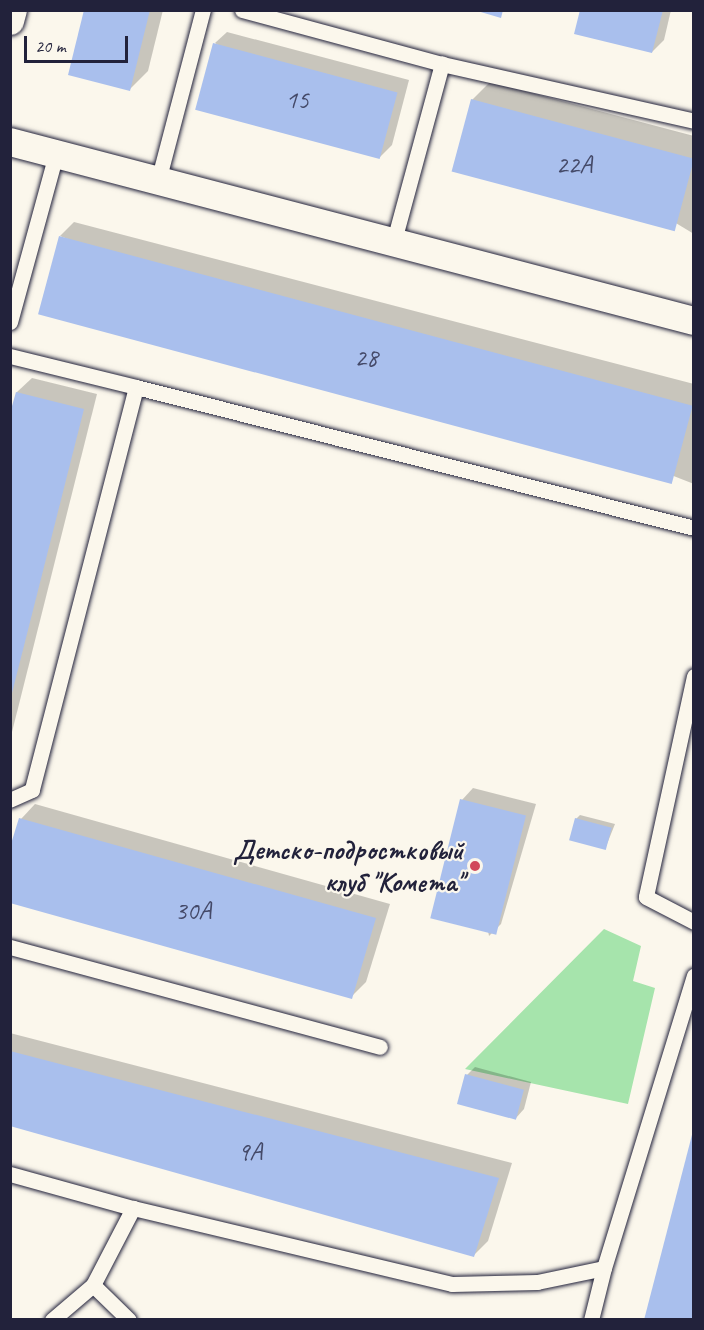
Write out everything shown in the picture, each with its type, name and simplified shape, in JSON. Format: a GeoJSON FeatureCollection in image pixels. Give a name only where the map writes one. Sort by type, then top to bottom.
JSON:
{"type":"FeatureCollection","features":[{"type":"Feature","properties":{"kind":"street"},"geometry":{"type":"LineString","coordinates":[[10,21],[13,10]]}},
{"type":"Feature","properties":{"kind":"street"},"geometry":{"type":"LineString","coordinates":[[10,142],[693,321]]}},
{"type":"Feature","properties":{"kind":"lane"},"geometry":{"type":"LineString","coordinates":[[158,181],[203,10]]}},
{"type":"Feature","properties":{"kind":"lane"},"geometry":{"type":"LineString","coordinates":[[242,10],[442,64],[693,121]]}},
{"type":"Feature","properties":{"kind":"lane"},"geometry":{"type":"LineString","coordinates":[[393,244],[442,64]]}},
{"type":"Feature","properties":{"kind":"lane"},"geometry":{"type":"LineString","coordinates":[[10,322],[56,154]]}},
{"type":"Feature","properties":{"kind":"lane"},"geometry":{"type":"LineString","coordinates":[[10,356],[693,528]]}},
{"type":"Feature","properties":{"kind":"lane"},"geometry":{"type":"LineString","coordinates":[[10,800],[32,790],[136,387]]}},
{"type":"Feature","properties":{"kind":"lane"},"geometry":{"type":"LineString","coordinates":[[693,676],[646,897],[693,922]]}},
{"type":"Feature","properties":{"kind":"lane"},"geometry":{"type":"LineString","coordinates":[[10,947],[380,1047]]}},
{"type":"Feature","properties":{"kind":"lane"},"geometry":{"type":"LineString","coordinates":[[591,1320],[604,1268],[693,976]]}},
{"type":"Feature","properties":{"kind":"lane"},"geometry":{"type":"LineString","coordinates":[[10,1174],[133,1208],[452,1284],[537,1282],[604,1268]]}},
{"type":"Feature","properties":{"kind":"lane"},"geometry":{"type":"LineString","coordinates":[[52,1320],[93,1286],[133,1208]]}},
{"type":"Feature","properties":{"kind":"lane"},"geometry":{"type":"LineString","coordinates":[[93,1286],[129,1320]]}},
{"type":"Feature","properties":{"kind":"green space"},"geometry":{"type":"Polygon","coordinates":[[[604,929],[641,946],[633,981],[655,988],[628,1104],[465,1069],[604,929]]]}},
{"type":"Feature","properties":{"kind":"building"},"geometry":{"type":"Polygon","coordinates":[[[84,10],[150,10],[130,91],[68,75],[84,10]]]}},
{"type":"Feature","properties":{"kind":"building"},"geometry":{"type":"Polygon","coordinates":[[[474,10],[503,10],[501,18],[474,10]]]}},
{"type":"Feature","properties":{"kind":"building"},"geometry":{"type":"Polygon","coordinates":[[[580,10],[663,10],[652,53],[574,34],[580,10]]]}},
{"type":"Feature","properties":{"kind":"building"},"geometry":{"type":"Polygon","coordinates":[[[213,43],[397,92],[380,159],[195,110],[213,43]]]}},
{"type":"Feature","properties":{"kind":"building"},"geometry":{"type":"Polygon","coordinates":[[[471,99],[694,159],[675,231],[452,171],[471,99]]]}},
{"type":"Feature","properties":{"kind":"building"},"geometry":{"type":"Polygon","coordinates":[[[59,236],[693,406],[672,484],[38,314],[59,236]]]}},
{"type":"Feature","properties":{"kind":"building"},"geometry":{"type":"Polygon","coordinates":[[[16,392],[84,409],[11,697],[10,413],[16,392]]]}},
{"type":"Feature","properties":{"kind":"building","name":"Детско-подростковый клуб \"Комета\""},"geometry":{"type":"Polygon","coordinates":[[[460,799],[526,815],[496,935],[430,918],[460,799]]]}},
{"type":"Feature","properties":{"kind":"building"},"geometry":{"type":"Polygon","coordinates":[[[19,818],[376,918],[352,999],[10,903],[10,847],[19,818]]]}},
{"type":"Feature","properties":{"kind":"building"},"geometry":{"type":"Polygon","coordinates":[[[575,818],[612,828],[606,850],[569,840],[575,818]]]}},
{"type":"Feature","properties":{"kind":"building"},"geometry":{"type":"Polygon","coordinates":[[[10,1051],[499,1178],[474,1257],[10,1126],[10,1051]]]}},
{"type":"Feature","properties":{"kind":"building"},"geometry":{"type":"Polygon","coordinates":[[[465,1074],[524,1090],[516,1120],[457,1104],[465,1074]]]}},
{"type":"Feature","properties":{"kind":"building"},"geometry":{"type":"Polygon","coordinates":[[[693,1131],[694,1320],[644,1320],[693,1131]]]}},
{"type":"Feature","properties":{"kind":"place","name":"Детско-подростковый клуб \"Комета\""},"geometry":{"type":"Point","coordinates":[475,866]}}]}
